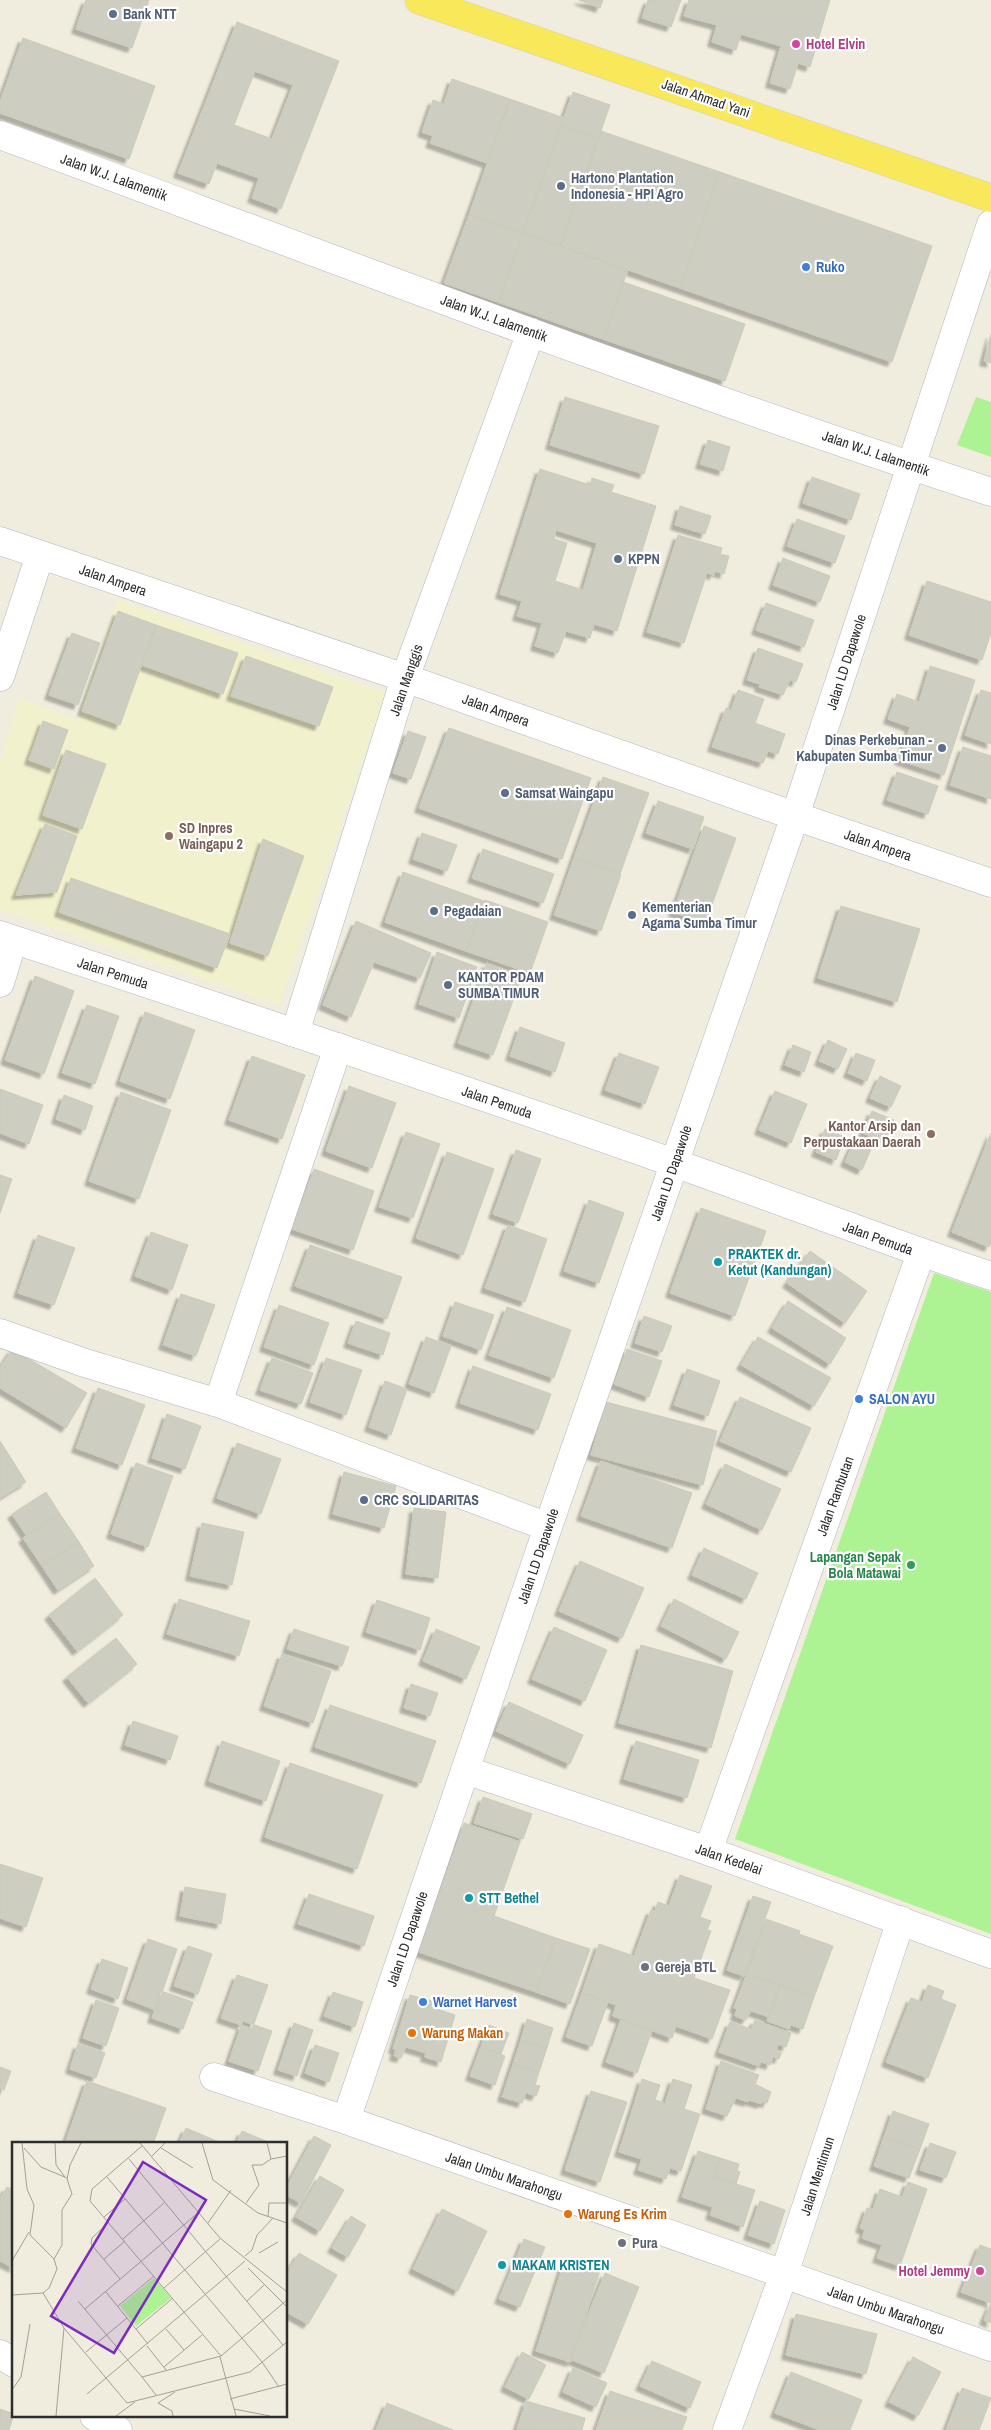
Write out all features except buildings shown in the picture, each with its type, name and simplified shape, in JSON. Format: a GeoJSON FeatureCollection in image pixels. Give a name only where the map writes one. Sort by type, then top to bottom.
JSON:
{"type":"FeatureCollection","features":[{"type":"Feature","properties":{"kind":"highway","name":"Jalan Ahmad Yani"},"geometry":{"type":"LineString","coordinates":[[420,0],[991,198]]}},
{"type":"Feature","properties":{"kind":"street","name":"Jalan W.J. Lalamentik"},"geometry":{"type":"LineString","coordinates":[[0,135],[531,332],[911,466],[991,492]]}},
{"type":"Feature","properties":{"kind":"street","name":"Jalan LD Dapawole"},"geometry":{"type":"LineString","coordinates":[[346,2120],[548,1527],[795,816],[991,224]]}},
{"type":"Feature","properties":{"kind":"street","name":"Jalan Manggis"},"geometry":{"type":"LineString","coordinates":[[295,1033],[405,678],[531,332]]}},
{"type":"Feature","properties":{"kind":"street","name":"Jalan Ampera"},"geometry":{"type":"LineString","coordinates":[[0,542],[405,678],[991,883]]}},
{"type":"Feature","properties":{"kind":"street"},"geometry":{"type":"LineString","coordinates":[[0,677],[40,555]]}},
{"type":"Feature","properties":{"kind":"street"},"geometry":{"type":"LineString","coordinates":[[0,983],[6,938]]}},
{"type":"Feature","properties":{"kind":"street","name":"Jalan Pemuda"},"geometry":{"type":"LineString","coordinates":[[6,938],[295,1033],[675,1163],[921,1254],[991,1276]]}},
{"type":"Feature","properties":{"kind":"street"},"geometry":{"type":"LineString","coordinates":[[218,1403],[338,1048]]}},
{"type":"Feature","properties":{"kind":"street","name":"Jalan Rambutan"},"geometry":{"type":"LineString","coordinates":[[708,1851],[921,1254]]}},
{"type":"Feature","properties":{"kind":"street"},"geometry":{"type":"LineString","coordinates":[[0,1333],[85,1363],[218,1403],[548,1527]]}},
{"type":"Feature","properties":{"kind":"street","name":"Jalan Kedelai"},"geometry":{"type":"LineString","coordinates":[[465,1770],[708,1851],[991,1954]]}},
{"type":"Feature","properties":{"kind":"street","name":"Jalan Mentimun"},"geometry":{"type":"LineString","coordinates":[[727,2430],[784,2274],[901,1920]]}},
{"type":"Feature","properties":{"kind":"street","name":"Jalan Umbu Marahongu"},"geometry":{"type":"LineString","coordinates":[[214,2077],[346,2120],[991,2347]]}},
{"type":"Feature","properties":{"kind":"street"},"geometry":{"type":"LineString","coordinates":[[0,2354],[12,2362]]}},
{"type":"Feature","properties":{"kind":"street"},"geometry":{"type":"LineString","coordinates":[[97,2418],[118,2430]]}},
{"type":"Feature","properties":{"kind":"shaded area","name":"SD Inpres Waingapu 2"},"geometry":{"type":"Polygon","coordinates":[[[118,599],[386,693],[279,1005],[0,910],[0,762],[19,697],[77,720],[118,599]]]}},
{"type":"Feature","properties":{"kind":"green space"},"geometry":{"type":"Polygon","coordinates":[[[976,397],[991,402],[991,457],[957,445],[976,397]]]}},
{"type":"Feature","properties":{"kind":"green space","name":"Lapangan Sepak Bola Matawai"},"geometry":{"type":"Polygon","coordinates":[[[934,1273],[991,1292],[991,1934],[735,1839],[934,1273]]]}},
{"type":"Feature","properties":{"kind":"place","name":"Bank NTT"},"geometry":{"type":"Point","coordinates":[113,14]}},
{"type":"Feature","properties":{"kind":"place","name":"Hotel Elvin"},"geometry":{"type":"Point","coordinates":[796,44]}},
{"type":"Feature","properties":{"kind":"place","name":"Hartono Plantation Indonesia - HPI Agro"},"geometry":{"type":"Point","coordinates":[561,186]}},
{"type":"Feature","properties":{"kind":"place","name":"Ruko"},"geometry":{"type":"Point","coordinates":[806,267]}},
{"type":"Feature","properties":{"kind":"place","name":"KPPN"},"geometry":{"type":"Point","coordinates":[618,559]}},
{"type":"Feature","properties":{"kind":"place","name":"Dinas Perkebunan - Kabupaten Sumba Timur"},"geometry":{"type":"Point","coordinates":[942,748]}},
{"type":"Feature","properties":{"kind":"place","name":"Samsat Waingapu"},"geometry":{"type":"Point","coordinates":[505,793]}},
{"type":"Feature","properties":{"kind":"place","name":"SD Inpres Waingapu 2"},"geometry":{"type":"Point","coordinates":[169,836]}},
{"type":"Feature","properties":{"kind":"place","name":"Pegadaian"},"geometry":{"type":"Point","coordinates":[434,911]}},
{"type":"Feature","properties":{"kind":"place","name":"Kementerian Agama Sumba Timur"},"geometry":{"type":"Point","coordinates":[632,915]}},
{"type":"Feature","properties":{"kind":"place","name":"KANTOR PDAM SUMBA TIMUR"},"geometry":{"type":"Point","coordinates":[448,985]}},
{"type":"Feature","properties":{"kind":"place","name":"Kantor Arsip dan Perpustakaan Daerah"},"geometry":{"type":"Point","coordinates":[931,1134]}},
{"type":"Feature","properties":{"kind":"place","name":"PRAKTEK dr. Ketut (Kandungan)"},"geometry":{"type":"Point","coordinates":[718,1262]}},
{"type":"Feature","properties":{"kind":"place","name":"SALON AYU"},"geometry":{"type":"Point","coordinates":[859,1399]}},
{"type":"Feature","properties":{"kind":"place","name":"CRC SOLIDARITAS"},"geometry":{"type":"Point","coordinates":[364,1500]}},
{"type":"Feature","properties":{"kind":"place","name":"Lapangan Sepak Bola Matawai"},"geometry":{"type":"Point","coordinates":[911,1565]}},
{"type":"Feature","properties":{"kind":"place","name":"STT Bethel"},"geometry":{"type":"Point","coordinates":[469,1898]}},
{"type":"Feature","properties":{"kind":"place","name":"Gereja BTL"},"geometry":{"type":"Point","coordinates":[645,1967]}},
{"type":"Feature","properties":{"kind":"place","name":"Warnet Harvest"},"geometry":{"type":"Point","coordinates":[423,2002]}},
{"type":"Feature","properties":{"kind":"place","name":"Warung Makan"},"geometry":{"type":"Point","coordinates":[412,2033]}},
{"type":"Feature","properties":{"kind":"place","name":"Warung Es Krim"},"geometry":{"type":"Point","coordinates":[568,2214]}},
{"type":"Feature","properties":{"kind":"place","name":"Pura"},"geometry":{"type":"Point","coordinates":[622,2243]}},
{"type":"Feature","properties":{"kind":"place","name":"MAKAM KRISTEN"},"geometry":{"type":"Point","coordinates":[502,2265]}},
{"type":"Feature","properties":{"kind":"place","name":"Hotel Jemmy"},"geometry":{"type":"Point","coordinates":[980,2271]}}]}
